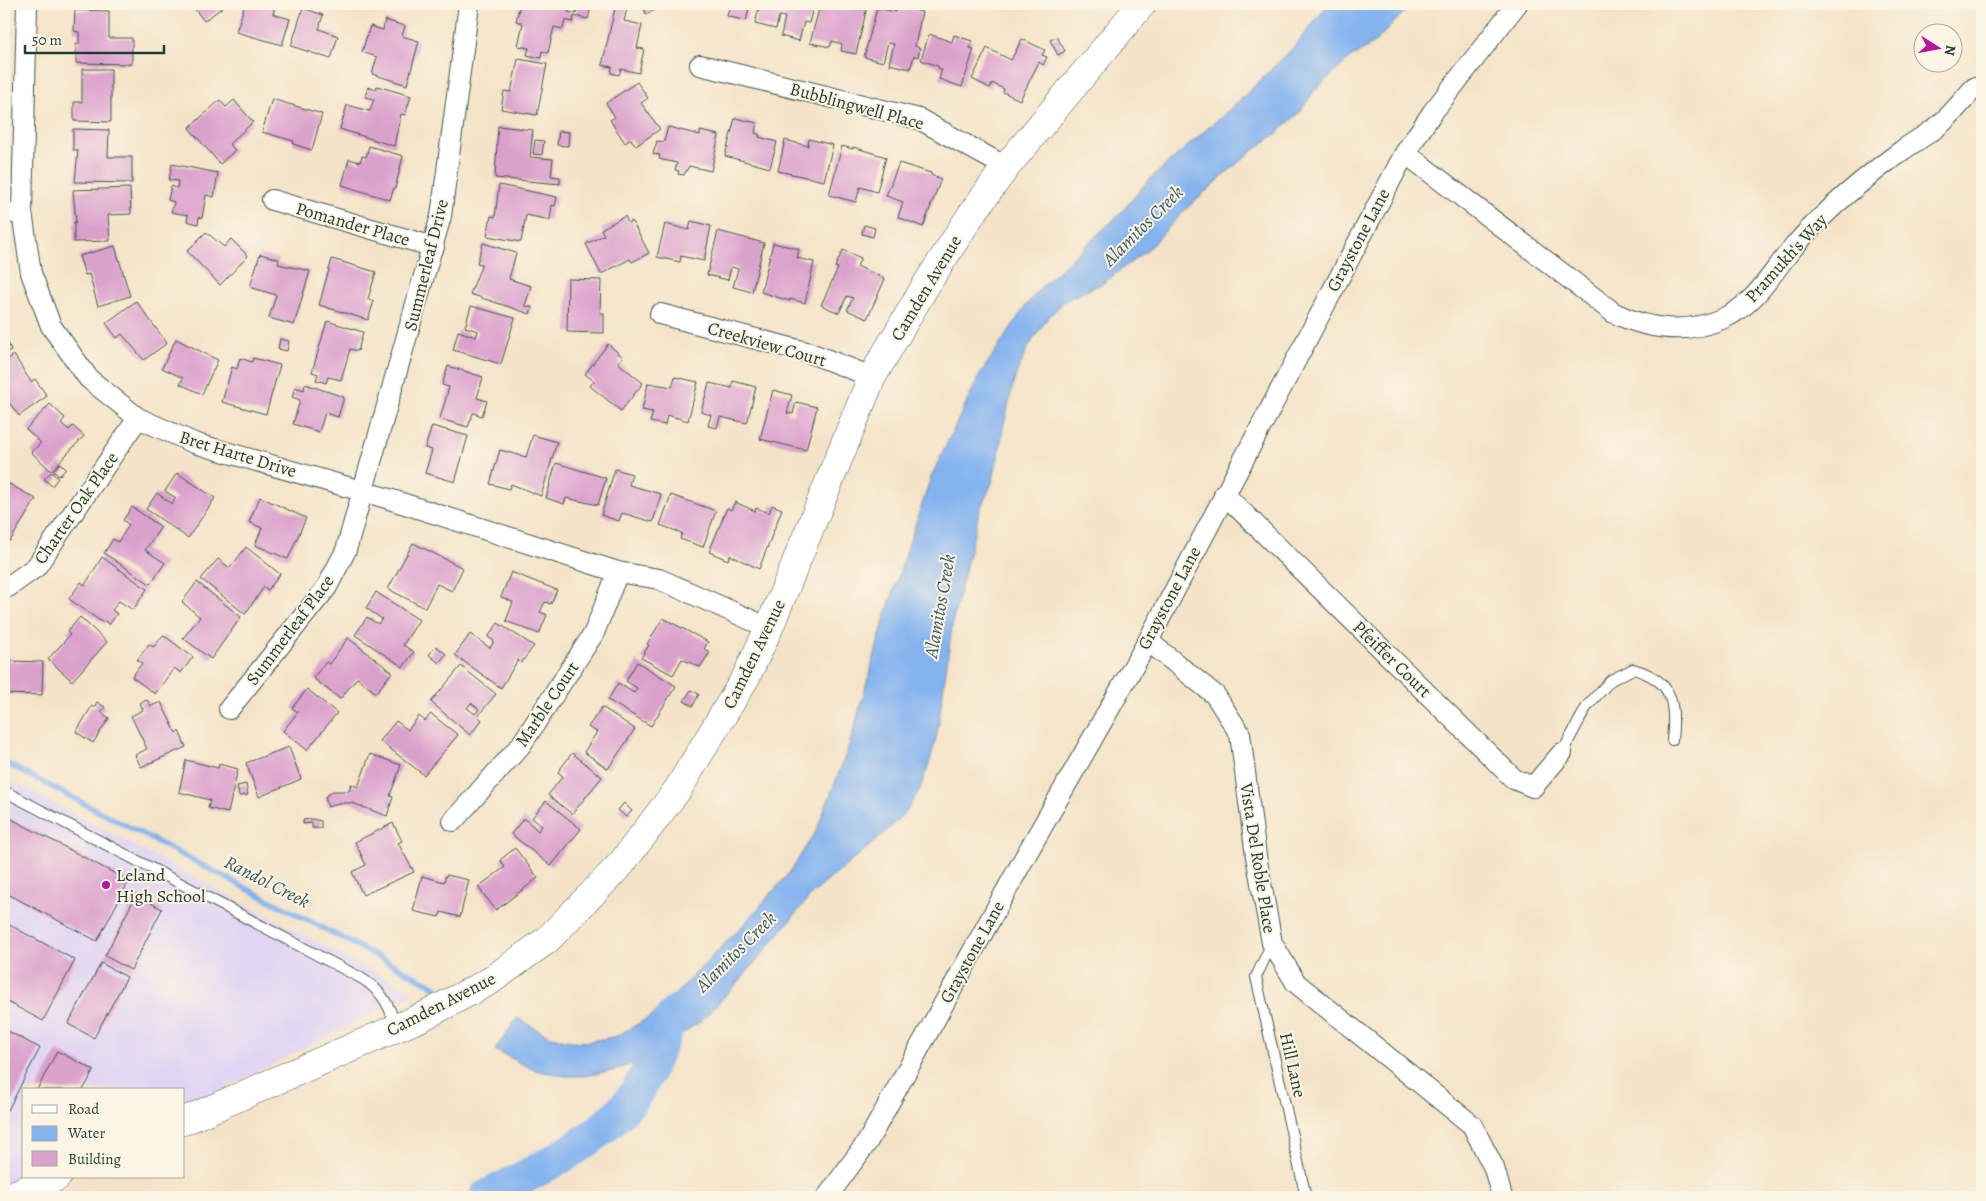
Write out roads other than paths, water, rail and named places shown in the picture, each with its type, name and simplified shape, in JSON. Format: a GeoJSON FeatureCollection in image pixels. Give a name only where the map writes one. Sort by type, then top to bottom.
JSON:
{"type":"FeatureCollection","features":[{"type":"Feature","properties":{"kind":"street","name":"Bret Harte Drive"},"geometry":{"type":"LineString","coordinates":[[27,4],[13,213],[31,273],[51,326],[89,378],[138,418],[194,443],[364,492],[618,572],[659,580],[770,628]]}},
{"type":"Feature","properties":{"kind":"street","name":"Camden Avenue"},"geometry":{"type":"LineString","coordinates":[[185,1121],[396,1028],[478,987],[547,940],[621,864],[678,789],[746,677],[770,628],[872,377],[936,270],[971,215],[1006,167],[1142,4]]}},
{"type":"Feature","properties":{"kind":"street","name":"Graystone Lane"},"geometry":{"type":"LineString","coordinates":[[827,1197],[868,1141],[1022,862],[1148,641],[1405,153],[1432,112],[1517,4]]}},
{"type":"Feature","properties":{"kind":"street","name":"Summerleaf Drive"},"geometry":{"type":"LineString","coordinates":[[364,492],[434,247],[441,216],[463,5]]}},
{"type":"Feature","properties":{"kind":"street","name":"Bubblingwell Place"},"geometry":{"type":"LineString","coordinates":[[700,65],[919,120],[1006,167]]}},
{"type":"Feature","properties":{"kind":"street","name":"Pramukh's Way"},"geometry":{"type":"LineString","coordinates":[[1405,153],[1614,313],[1641,325],[1658,329],[1682,329],[1705,326],[1725,318],[1745,305],[1762,289],[1788,254],[1820,219],[1857,184],[1938,126],[1974,88]]}},
{"type":"Feature","properties":{"kind":"street","name":"Pomander Place"},"geometry":{"type":"LineString","coordinates":[[272,200],[434,247]]}},
{"type":"Feature","properties":{"kind":"street","name":"Creekview Court"},"geometry":{"type":"LineString","coordinates":[[660,314],[810,353],[872,377]]}},
{"type":"Feature","properties":{"kind":"street","name":"Charter Oak Place"},"geometry":{"type":"LineString","coordinates":[[4,586],[8,587],[36,567],[138,418]]}},
{"type":"Feature","properties":{"kind":"street","name":"Summerleaf Place"},"geometry":{"type":"LineString","coordinates":[[229,709],[327,587],[346,550],[364,492]]}},
{"type":"Feature","properties":{"kind":"street","name":"Pfeiffer Court"},"geometry":{"type":"LineString","coordinates":[[1224,494],[1514,778],[1533,787],[1562,754]]}},
{"type":"Feature","properties":{"kind":"street","name":"Marble Court"},"geometry":{"type":"LineString","coordinates":[[453,821],[521,745],[594,633],[618,572]]}},
{"type":"Feature","properties":{"kind":"street","name":"Vista Del Roble Place"},"geometry":{"type":"LineString","coordinates":[[1148,641],[1215,695],[1240,734],[1256,856],[1272,943],[1296,983],[1472,1125],[1494,1168],[1502,1197]]}},
{"type":"Feature","properties":{"kind":"street"},"geometry":{"type":"LineString","coordinates":[[8,1197],[55,1178]]}},
{"type":"Feature","properties":{"kind":"lane"},"geometry":{"type":"LineString","coordinates":[[1562,754],[1587,706],[1611,680],[1633,669],[1651,674],[1666,686],[1675,714],[1672,740]]}},
{"type":"Feature","properties":{"kind":"lane"},"geometry":{"type":"LineString","coordinates":[[4,791],[361,978],[377,988],[386,999],[396,1028]]}},
{"type":"Feature","properties":{"kind":"lane","name":"Hill Lane"},"geometry":{"type":"LineString","coordinates":[[1272,943],[1256,977],[1306,1197]]}},
{"type":"Feature","properties":{"kind":"water"},"geometry":{"type":"Polygon","coordinates":[[[1329,4],[1412,4],[1374,43],[1350,58],[1314,91],[1300,112],[1277,133],[1248,154],[1188,207],[1147,250],[1103,283],[1064,301],[1046,320],[1027,349],[1014,381],[992,483],[980,509],[953,620],[937,734],[930,761],[919,791],[905,813],[880,837],[812,894],[742,978],[702,1020],[672,1041],[634,1063],[616,1070],[583,1076],[565,1076],[534,1070],[495,1050],[517,1018],[551,1037],[586,1042],[617,1036],[658,1012],[745,923],[790,872],[816,831],[830,796],[850,743],[886,614],[931,477],[979,376],[1026,305],[1044,284],[1119,215],[1148,181],[1239,101],[1292,49],[1329,4]]]}},
{"type":"Feature","properties":{"kind":"waterway","name":"Randol Creek"},"geometry":{"type":"LineString","coordinates":[[4,762],[436,987]]}},
{"type":"Feature","properties":{"kind":"waterway","name":"Alamitos Creek"},"geometry":{"type":"LineString","coordinates":[[486,1197],[566,1154],[603,1128],[620,1112],[639,1089],[672,1017],[678,1011]]}},
{"type":"Feature","properties":{"kind":"place","name":"Leland High School"},"geometry":{"type":"Point","coordinates":[106,885]}}]}
